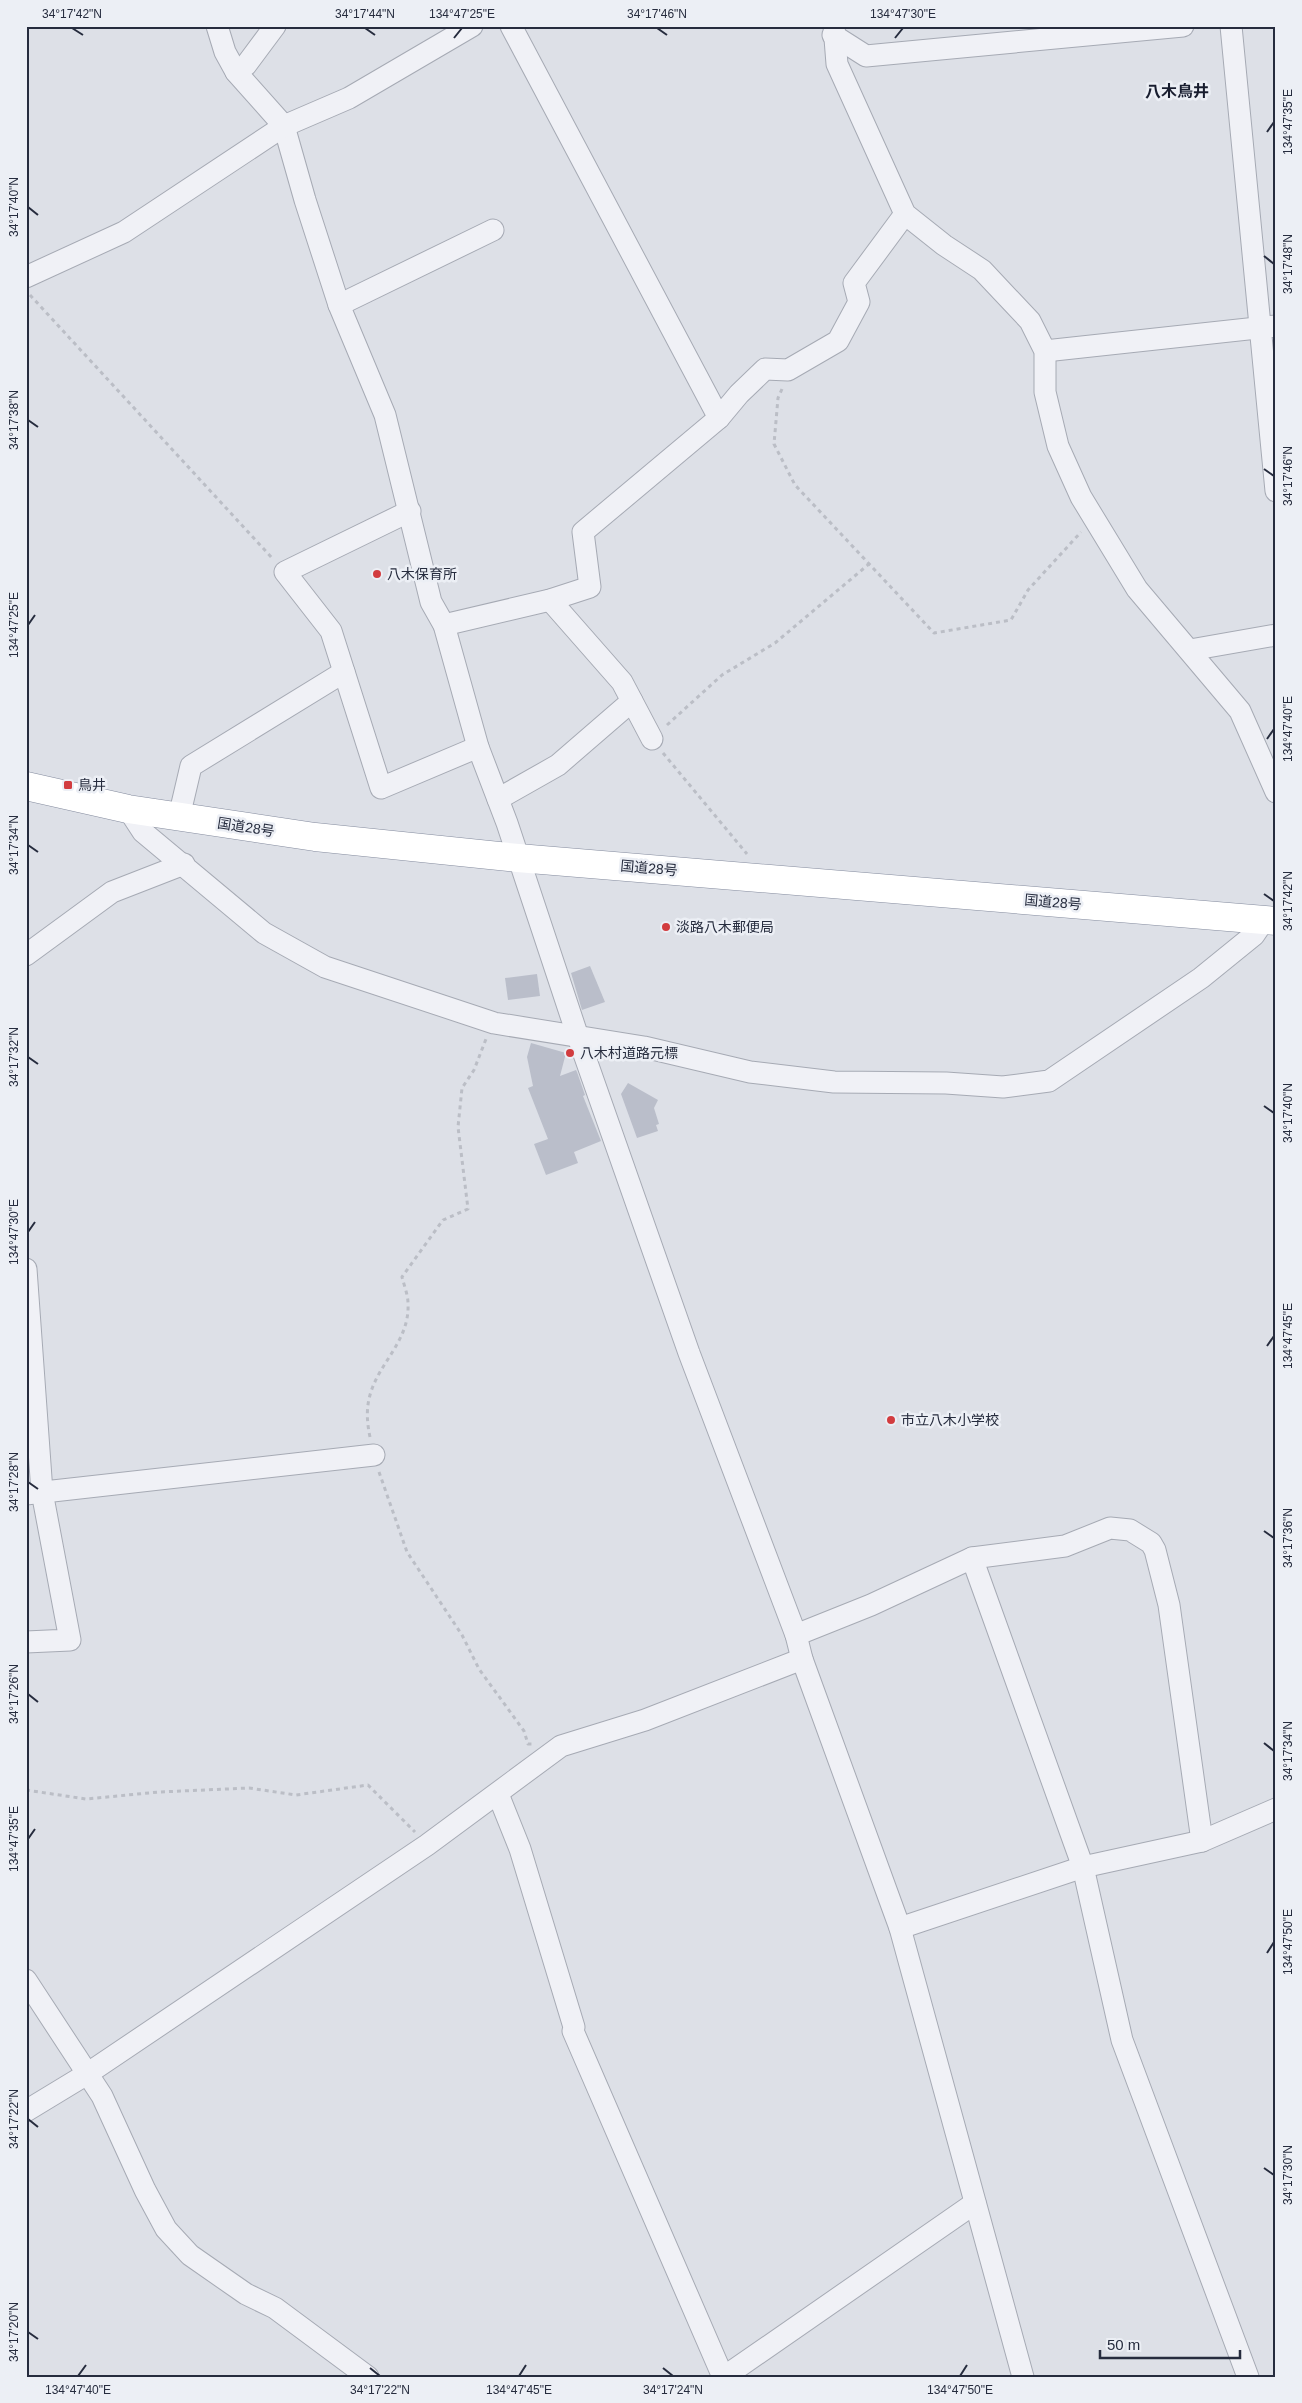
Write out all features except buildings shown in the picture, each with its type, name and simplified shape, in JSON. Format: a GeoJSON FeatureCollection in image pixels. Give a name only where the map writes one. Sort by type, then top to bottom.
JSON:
{"type":"FeatureCollection","features":[{"type":"Feature","properties":{"kind":"highway","name":"国道28号"},"geometry":{"type":"LineString","coordinates":[[26,786],[128,809],[315,837],[518,858],[1270,920]]}},
{"type":"Feature","properties":{"kind":"street"},"geometry":{"type":"LineString","coordinates":[[217,26],[226,52],[236,72],[284,126],[305,200],[339,304],[384,415],[410,511],[431,602],[444,626],[478,747],[498,799],[578,1037],[689,1353],[796,1635],[802,1658],[900,1928],[1023,2377]]}},
{"type":"Feature","properties":{"kind":"street"},"geometry":{"type":"LineString","coordinates":[[236,72],[246,65],[275,26]]}},
{"type":"Feature","properties":{"kind":"street"},"geometry":{"type":"LineString","coordinates":[[26,277],[124,232],[284,126],[349,98],[472,26]]}},
{"type":"Feature","properties":{"kind":"street"},"geometry":{"type":"LineString","coordinates":[[511,26],[719,418]]}},
{"type":"Feature","properties":{"kind":"street"},"geometry":{"type":"LineString","coordinates":[[834,31],[866,56],[1184,26]]}},
{"type":"Feature","properties":{"kind":"street"},"geometry":{"type":"LineString","coordinates":[[1231,26],[1269,327],[1276,491]]}},
{"type":"Feature","properties":{"kind":"street"},"geometry":{"type":"LineString","coordinates":[[834,31],[837,64],[905,214],[944,245],[982,270],[1030,321],[1045,351],[1044,392],[1058,446],[1081,496],[1137,589],[1240,711],[1276,792]]}},
{"type":"Feature","properties":{"kind":"street"},"geometry":{"type":"LineString","coordinates":[[444,626],[550,600],[590,587],[582,532],[719,418],[739,394],[765,369],[788,370],[838,341],[859,302],[854,283],[905,214]]}},
{"type":"Feature","properties":{"kind":"street"},"geometry":{"type":"LineString","coordinates":[[339,304],[493,230]]}},
{"type":"Feature","properties":{"kind":"street"},"geometry":{"type":"LineString","coordinates":[[1045,351],[1269,327]]}},
{"type":"Feature","properties":{"kind":"street"},"geometry":{"type":"LineString","coordinates":[[410,511],[285,572],[331,631],[381,788],[478,747]]}},
{"type":"Feature","properties":{"kind":"street"},"geometry":{"type":"LineString","coordinates":[[550,600],[622,682],[652,739]]}},
{"type":"Feature","properties":{"kind":"street"},"geometry":{"type":"LineString","coordinates":[[1190,650],[1276,635]]}},
{"type":"Feature","properties":{"kind":"street"},"geometry":{"type":"LineString","coordinates":[[179,817],[191,766],[344,672]]}},
{"type":"Feature","properties":{"kind":"street"},"geometry":{"type":"LineString","coordinates":[[498,799],[558,766],[632,701]]}},
{"type":"Feature","properties":{"kind":"street"},"geometry":{"type":"LineString","coordinates":[[128,809],[143,832],[264,932],[325,967],[494,1023],[644,1047],[750,1072],[834,1082],[1003,1087],[1049,1082],[1201,978],[1270,920]]}},
{"type":"Feature","properties":{"kind":"street"},"geometry":{"type":"LineString","coordinates":[[26,954],[112,892],[184,864]]}},
{"type":"Feature","properties":{"kind":"street"},"geometry":{"type":"LineString","coordinates":[[26,1268],[34,1493],[70,1640],[26,1642]]}},
{"type":"Feature","properties":{"kind":"street"},"geometry":{"type":"LineString","coordinates":[[34,1493],[374,1455]]}},
{"type":"Feature","properties":{"kind":"street"},"geometry":{"type":"LineString","coordinates":[[796,1635],[871,1605],[972,1558],[1066,1546],[1110,1528],[1130,1530],[1151,1543],[1155,1550],[1168,1606],[1202,1841]]}},
{"type":"Feature","properties":{"kind":"street"},"geometry":{"type":"LineString","coordinates":[[972,1558],[1084,1867],[1122,2040],[1248,2377]]}},
{"type":"Feature","properties":{"kind":"street"},"geometry":{"type":"LineString","coordinates":[[26,2111],[87,2074],[427,1845],[561,1746],[644,1720],[802,1658]]}},
{"type":"Feature","properties":{"kind":"street"},"geometry":{"type":"LineString","coordinates":[[498,1794],[520,1849],[574,2027],[573,2031],[723,2377],[975,2203]]}},
{"type":"Feature","properties":{"kind":"street"},"geometry":{"type":"LineString","coordinates":[[900,1928],[1084,1867],[1202,1841],[1276,1809]]}},
{"type":"Feature","properties":{"kind":"street"},"geometry":{"type":"LineString","coordinates":[[26,1980],[102,2096],[145,2190],[166,2229],[190,2255],[246,2294],[275,2308],[368,2377]]}},
{"type":"Feature","properties":{"kind":"path"},"geometry":{"type":"LineString","coordinates":[[26,291],[285,572]]}},
{"type":"Feature","properties":{"kind":"path"},"geometry":{"type":"LineString","coordinates":[[788,370],[778,398],[774,444],[795,485],[934,633],[1011,620],[1028,590],[1095,517]]}},
{"type":"Feature","properties":{"kind":"path"},"geometry":{"type":"LineString","coordinates":[[766,878],[652,739],[722,675],[775,643],[869,564]]}},
{"type":"Feature","properties":{"kind":"path"},"geometry":{"type":"LineString","coordinates":[[494,1023],[481,1048],[474,1070],[462,1088],[458,1126],[468,1209],[443,1220],[402,1277],[408,1303],[404,1330],[395,1351],[383,1367],[370,1394],[367,1420],[374,1455],[407,1552],[462,1635],[478,1669],[524,1732],[528,1744],[561,1746]]}},
{"type":"Feature","properties":{"kind":"path"},"geometry":{"type":"LineString","coordinates":[[26,1790],[86,1799],[159,1792],[249,1788],[296,1795],[368,1785],[427,1845]]}},
{"type":"Feature","properties":{"kind":"place","name":"八木保育所"},"geometry":{"type":"Point","coordinates":[377,574]}},
{"type":"Feature","properties":{"kind":"place","name":"鳥井"},"geometry":{"type":"Point","coordinates":[68,785]}},
{"type":"Feature","properties":{"kind":"place","name":"淡路八木郵便局"},"geometry":{"type":"Point","coordinates":[666,927]}},
{"type":"Feature","properties":{"kind":"place","name":"八木村道路元標"},"geometry":{"type":"Point","coordinates":[570,1053]}},
{"type":"Feature","properties":{"kind":"place","name":"市立八木小学校"},"geometry":{"type":"Point","coordinates":[891,1420]}},
{"type":"Feature","properties":{"kind":"district","name":"八木鳥井"},"geometry":{"type":"Point","coordinates":[1177,91]}}]}
